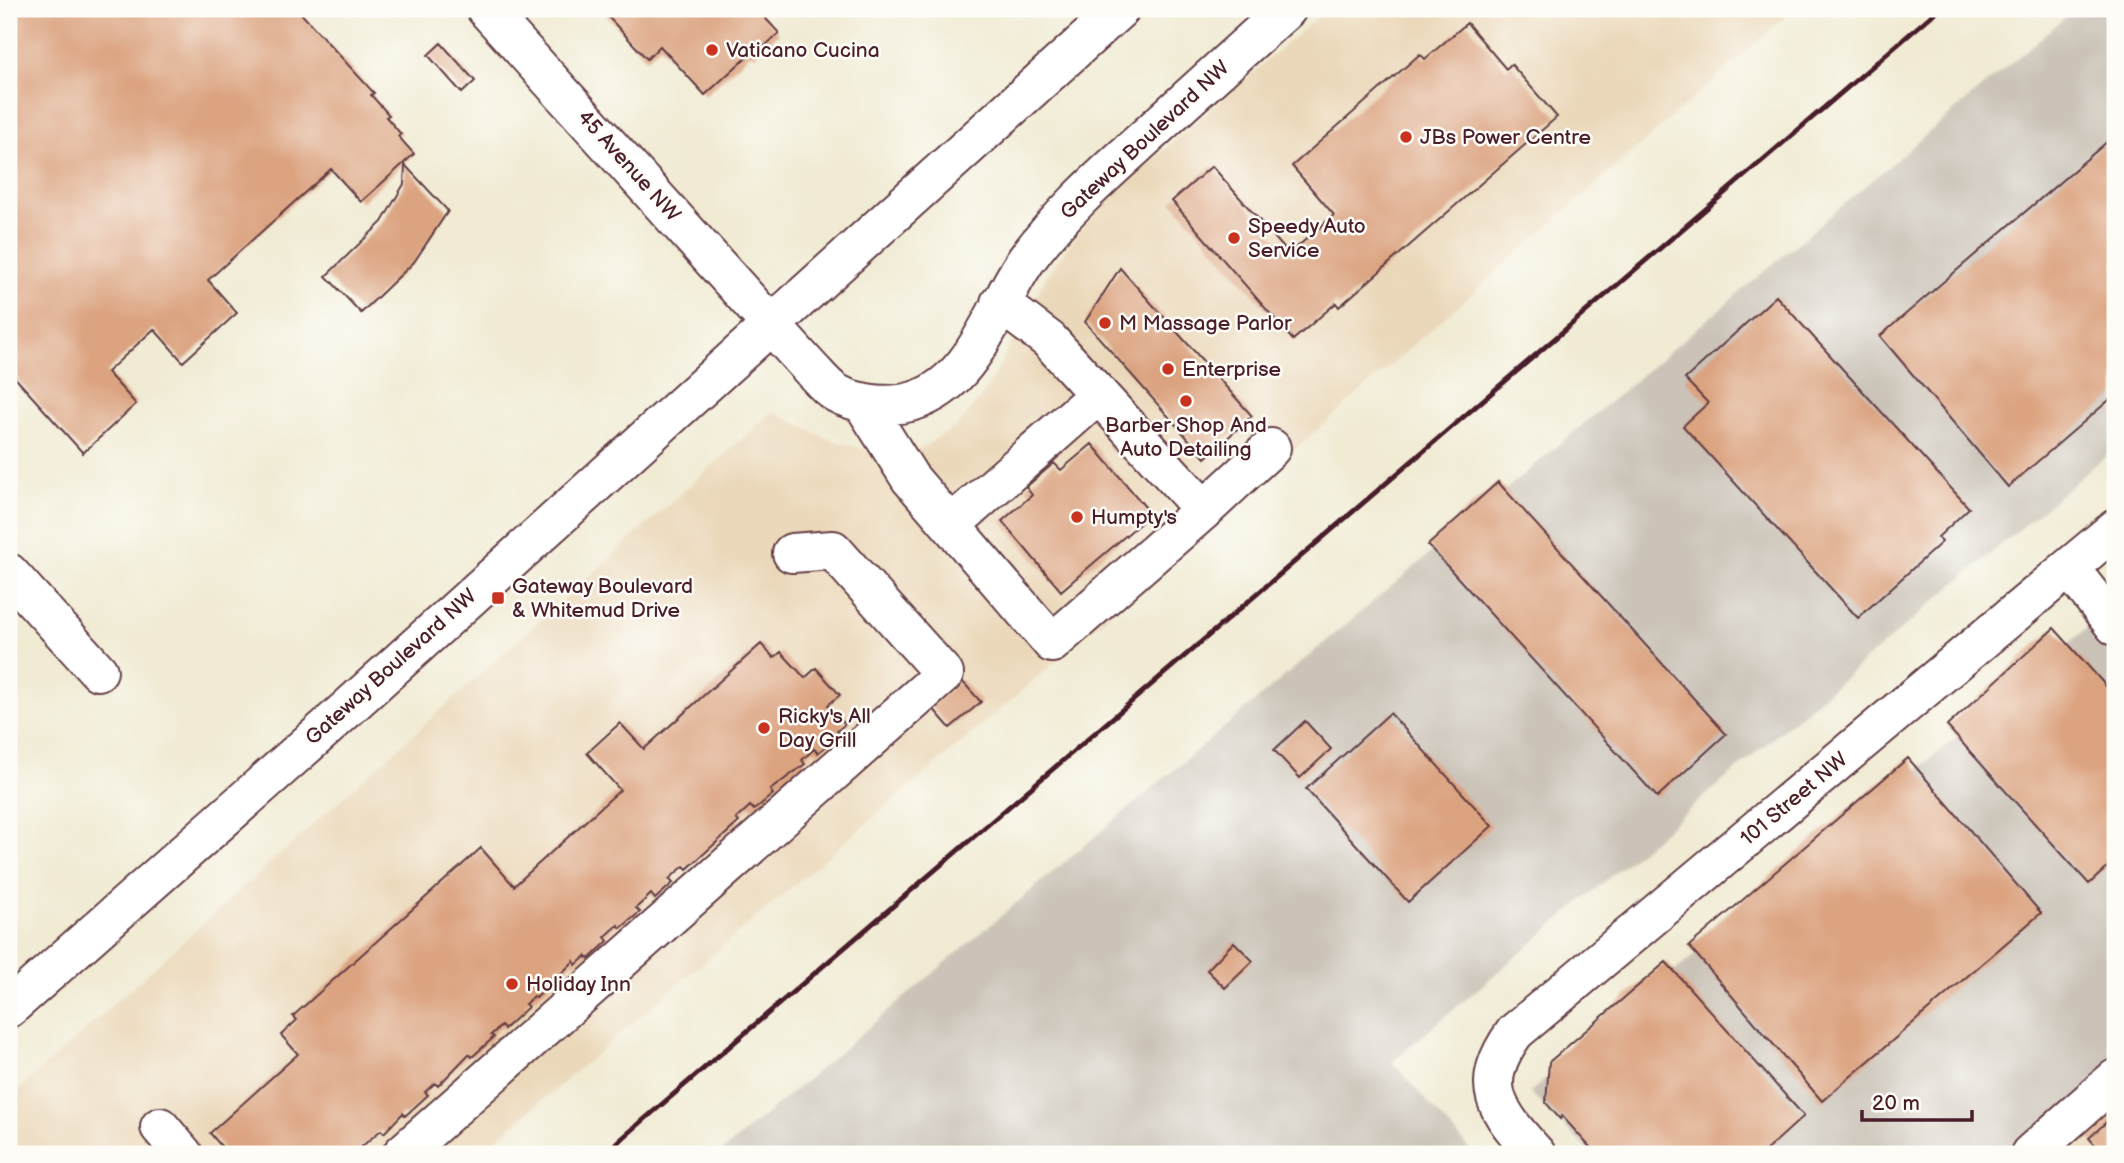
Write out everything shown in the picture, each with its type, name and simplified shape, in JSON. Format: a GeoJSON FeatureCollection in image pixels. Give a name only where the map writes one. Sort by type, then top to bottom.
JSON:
{"type":"FeatureCollection","features":[{"type":"Feature","properties":{"kind":"street","name":"45 Avenue NW"},"geometry":{"type":"LineString","coordinates":[[486,9],[771,323]]}},
{"type":"Feature","properties":{"kind":"street","name":"Gateway Boulevard NW"},"geometry":{"type":"LineString","coordinates":[[9,1008],[327,727],[1120,9]]}},
{"type":"Feature","properties":{"kind":"street","name":"Gateway Boulevard NW"},"geometry":{"type":"LineString","coordinates":[[771,323],[836,393],[862,402],[891,405],[914,401],[933,391],[956,375],[975,351],[1026,260],[1089,188],[1287,9]]}},
{"type":"Feature","properties":{"kind":"street"},"geometry":{"type":"LineString","coordinates":[[1000,303],[1049,340],[1203,510]]}},
{"type":"Feature","properties":{"kind":"street"},"geometry":{"type":"LineString","coordinates":[[951,525],[1098,395]]}},
{"type":"Feature","properties":{"kind":"street"},"geometry":{"type":"LineString","coordinates":[[862,402],[910,478],[1052,643],[1271,448]]}},
{"type":"Feature","properties":{"kind":"street","name":"101 Street NW"},"geometry":{"type":"LineString","coordinates":[[1536,1154],[1501,1113],[1493,1082],[1503,1049],[1516,1032],[2115,529]]}},
{"type":"Feature","properties":{"kind":"street"},"geometry":{"type":"LineString","coordinates":[[402,1154],[944,674],[832,550],[792,553]]}},
{"type":"Feature","properties":{"kind":"street"},"geometry":{"type":"LineString","coordinates":[[2070,569],[2115,626]]}},
{"type":"Feature","properties":{"kind":"street"},"geometry":{"type":"LineString","coordinates":[[16,595],[98,671]]}},
{"type":"Feature","properties":{"kind":"street"},"geometry":{"type":"LineString","coordinates":[[2030,1154],[2115,1079]]}},
{"type":"Feature","properties":{"kind":"shaded area"},"geometry":{"type":"Polygon","coordinates":[[[1327,9],[1794,9],[1024,689],[479,1154],[9,1154],[9,1098],[773,411],[825,438],[871,452],[920,449],[959,425],[988,387],[1045,279],[1078,232],[1118,189],[1327,9]]]}},
{"type":"Feature","properties":{"kind":"shaded area"},"geometry":{"type":"Polygon","coordinates":[[[2075,9],[2115,9],[2115,448],[1392,1062],[1474,1154],[719,1154],[2075,9]]]}},
{"type":"Feature","properties":{"kind":"shaded area"},"geometry":{"type":"Polygon","coordinates":[[[2115,605],[2115,1072],[2019,1154],[1592,1154],[1530,1092],[2115,605]]]}},
{"type":"Feature","properties":{"kind":"shaded area"},"geometry":{"type":"Polygon","coordinates":[[[2115,1069],[2115,1154],[2016,1154],[2115,1069]]]}},
{"type":"Feature","properties":{"kind":"building"},"geometry":{"type":"Polygon","coordinates":[[[9,9],[297,9],[374,93],[371,95],[389,115],[386,117],[401,134],[398,136],[414,154],[361,202],[331,169],[208,280],[237,313],[183,362],[154,329],[107,372],[136,404],[83,453],[9,371],[9,9]]]}},
{"type":"Feature","properties":{"kind":"building","name":"Vaticano Cucina"},"geometry":{"type":"Polygon","coordinates":[[[601,9],[757,9],[779,33],[754,56],[751,53],[705,95],[660,46],[647,59],[601,9]]]}},
{"type":"Feature","properties":{"kind":"building"},"geometry":{"type":"Polygon","coordinates":[[[1467,23],[1506,69],[1511,64],[1557,117],[1339,307],[1336,303],[1293,340],[1172,201],[1212,166],[1289,254],[1334,215],[1292,166],[1420,54],[1425,59],[1467,23]]]}},
{"type":"Feature","properties":{"kind":"building"},"geometry":{"type":"Polygon","coordinates":[[[441,43],[475,81],[462,93],[428,55],[441,43]]]}},
{"type":"Feature","properties":{"kind":"building"},"geometry":{"type":"Polygon","coordinates":[[[2115,135],[2115,395],[2008,487],[1880,336],[2115,135]]]}},
{"type":"Feature","properties":{"kind":"building"},"geometry":{"type":"Polygon","coordinates":[[[405,165],[448,211],[414,262],[361,313],[326,276],[382,222],[404,184],[405,165]]]}},
{"type":"Feature","properties":{"kind":"building","name":"Enterprise"},"geometry":{"type":"Polygon","coordinates":[[[1120,268],[1252,416],[1205,458],[1085,322],[1120,268]]]}},
{"type":"Feature","properties":{"kind":"building"},"geometry":{"type":"Polygon","coordinates":[[[1776,296],[1969,508],[1938,537],[1942,542],[1858,618],[1683,426],[1708,403],[1685,379],[1776,296]]]}},
{"type":"Feature","properties":{"kind":"building","name":"Humpty's"},"geometry":{"type":"Polygon","coordinates":[[[1092,444],[1151,514],[1061,591],[1002,521],[1032,495],[1026,487],[1054,463],[1061,470],[1092,444]]]}},
{"type":"Feature","properties":{"kind":"building"},"geometry":{"type":"Polygon","coordinates":[[[1498,482],[1726,734],[1657,797],[1428,545],[1498,482]]]}},
{"type":"Feature","properties":{"kind":"building"},"geometry":{"type":"Polygon","coordinates":[[[2054,628],[2115,696],[2115,860],[2089,884],[1947,726],[2054,628]]]}},
{"type":"Feature","properties":{"kind":"building"},"geometry":{"type":"Polygon","coordinates":[[[761,644],[774,658],[781,652],[805,678],[816,668],[840,695],[828,705],[845,724],[837,731],[840,734],[818,753],[814,749],[802,760],[805,764],[770,790],[773,794],[754,810],[750,806],[736,819],[739,822],[687,869],[684,866],[669,879],[673,883],[655,899],[651,894],[636,908],[640,912],[621,928],[618,925],[605,937],[608,941],[589,959],[586,956],[576,965],[574,961],[536,998],[534,996],[525,1004],[528,1007],[504,1029],[501,1026],[491,1035],[494,1037],[472,1057],[469,1054],[438,1086],[435,1083],[425,1092],[428,1095],[405,1116],[403,1113],[384,1133],[381,1130],[353,1154],[213,1154],[222,1147],[210,1133],[298,1054],[281,1035],[297,1020],[293,1016],[481,848],[514,886],[620,790],[587,753],[620,723],[644,749],[761,644]]]}},
{"type":"Feature","properties":{"kind":"building"},"geometry":{"type":"Polygon","coordinates":[[[961,680],[981,702],[950,728],[931,706],[961,680]]]}},
{"type":"Feature","properties":{"kind":"building"},"geometry":{"type":"Polygon","coordinates":[[[1390,713],[1492,826],[1408,902],[1306,789],[1390,713]]]}},
{"type":"Feature","properties":{"kind":"building"},"geometry":{"type":"Polygon","coordinates":[[[1305,721],[1331,749],[1300,778],[1274,750],[1305,721]]]}},
{"type":"Feature","properties":{"kind":"building"},"geometry":{"type":"Polygon","coordinates":[[[1908,758],[2041,913],[1822,1101],[1689,946],[1908,758]]]}},
{"type":"Feature","properties":{"kind":"building"},"geometry":{"type":"Polygon","coordinates":[[[1234,942],[1253,961],[1225,988],[1207,970],[1234,942]]]}},
{"type":"Feature","properties":{"kind":"building"},"geometry":{"type":"Polygon","coordinates":[[[1666,962],[1804,1116],[1762,1154],[1596,1154],[1562,1116],[1560,1119],[1546,1103],[1549,1062],[1666,962]]]}},
{"type":"Feature","properties":{"kind":"building"},"geometry":{"type":"Polygon","coordinates":[[[2115,1114],[2115,1154],[2103,1154],[2089,1138],[2115,1114]]]}},
{"type":"Feature","properties":{"kind":"railway"},"geometry":{"type":"LineString","coordinates":[[604,1154],[1939,9]]}},
{"type":"Feature","properties":{"kind":"place","name":"Vaticano Cucina"},"geometry":{"type":"Point","coordinates":[712,50]}},
{"type":"Feature","properties":{"kind":"place","name":"JBs Power Centre"},"geometry":{"type":"Point","coordinates":[1406,137]}},
{"type":"Feature","properties":{"kind":"place","name":"Speedy Auto Service"},"geometry":{"type":"Point","coordinates":[1234,238]}},
{"type":"Feature","properties":{"kind":"place","name":"M Massage Parlor"},"geometry":{"type":"Point","coordinates":[1105,323]}},
{"type":"Feature","properties":{"kind":"place","name":"Enterprise"},"geometry":{"type":"Point","coordinates":[1168,369]}},
{"type":"Feature","properties":{"kind":"place","name":"Barber Shop And Auto Detailing"},"geometry":{"type":"Point","coordinates":[1186,401]}},
{"type":"Feature","properties":{"kind":"place","name":"Humpty's"},"geometry":{"type":"Point","coordinates":[1077,517]}},
{"type":"Feature","properties":{"kind":"place","name":"Gateway Boulevard & Whitemud Drive"},"geometry":{"type":"Point","coordinates":[498,598]}},
{"type":"Feature","properties":{"kind":"place","name":"Ricky's All Day Grill"},"geometry":{"type":"Point","coordinates":[764,728]}},
{"type":"Feature","properties":{"kind":"place","name":"Holiday Inn"},"geometry":{"type":"Point","coordinates":[512,984]}}]}
